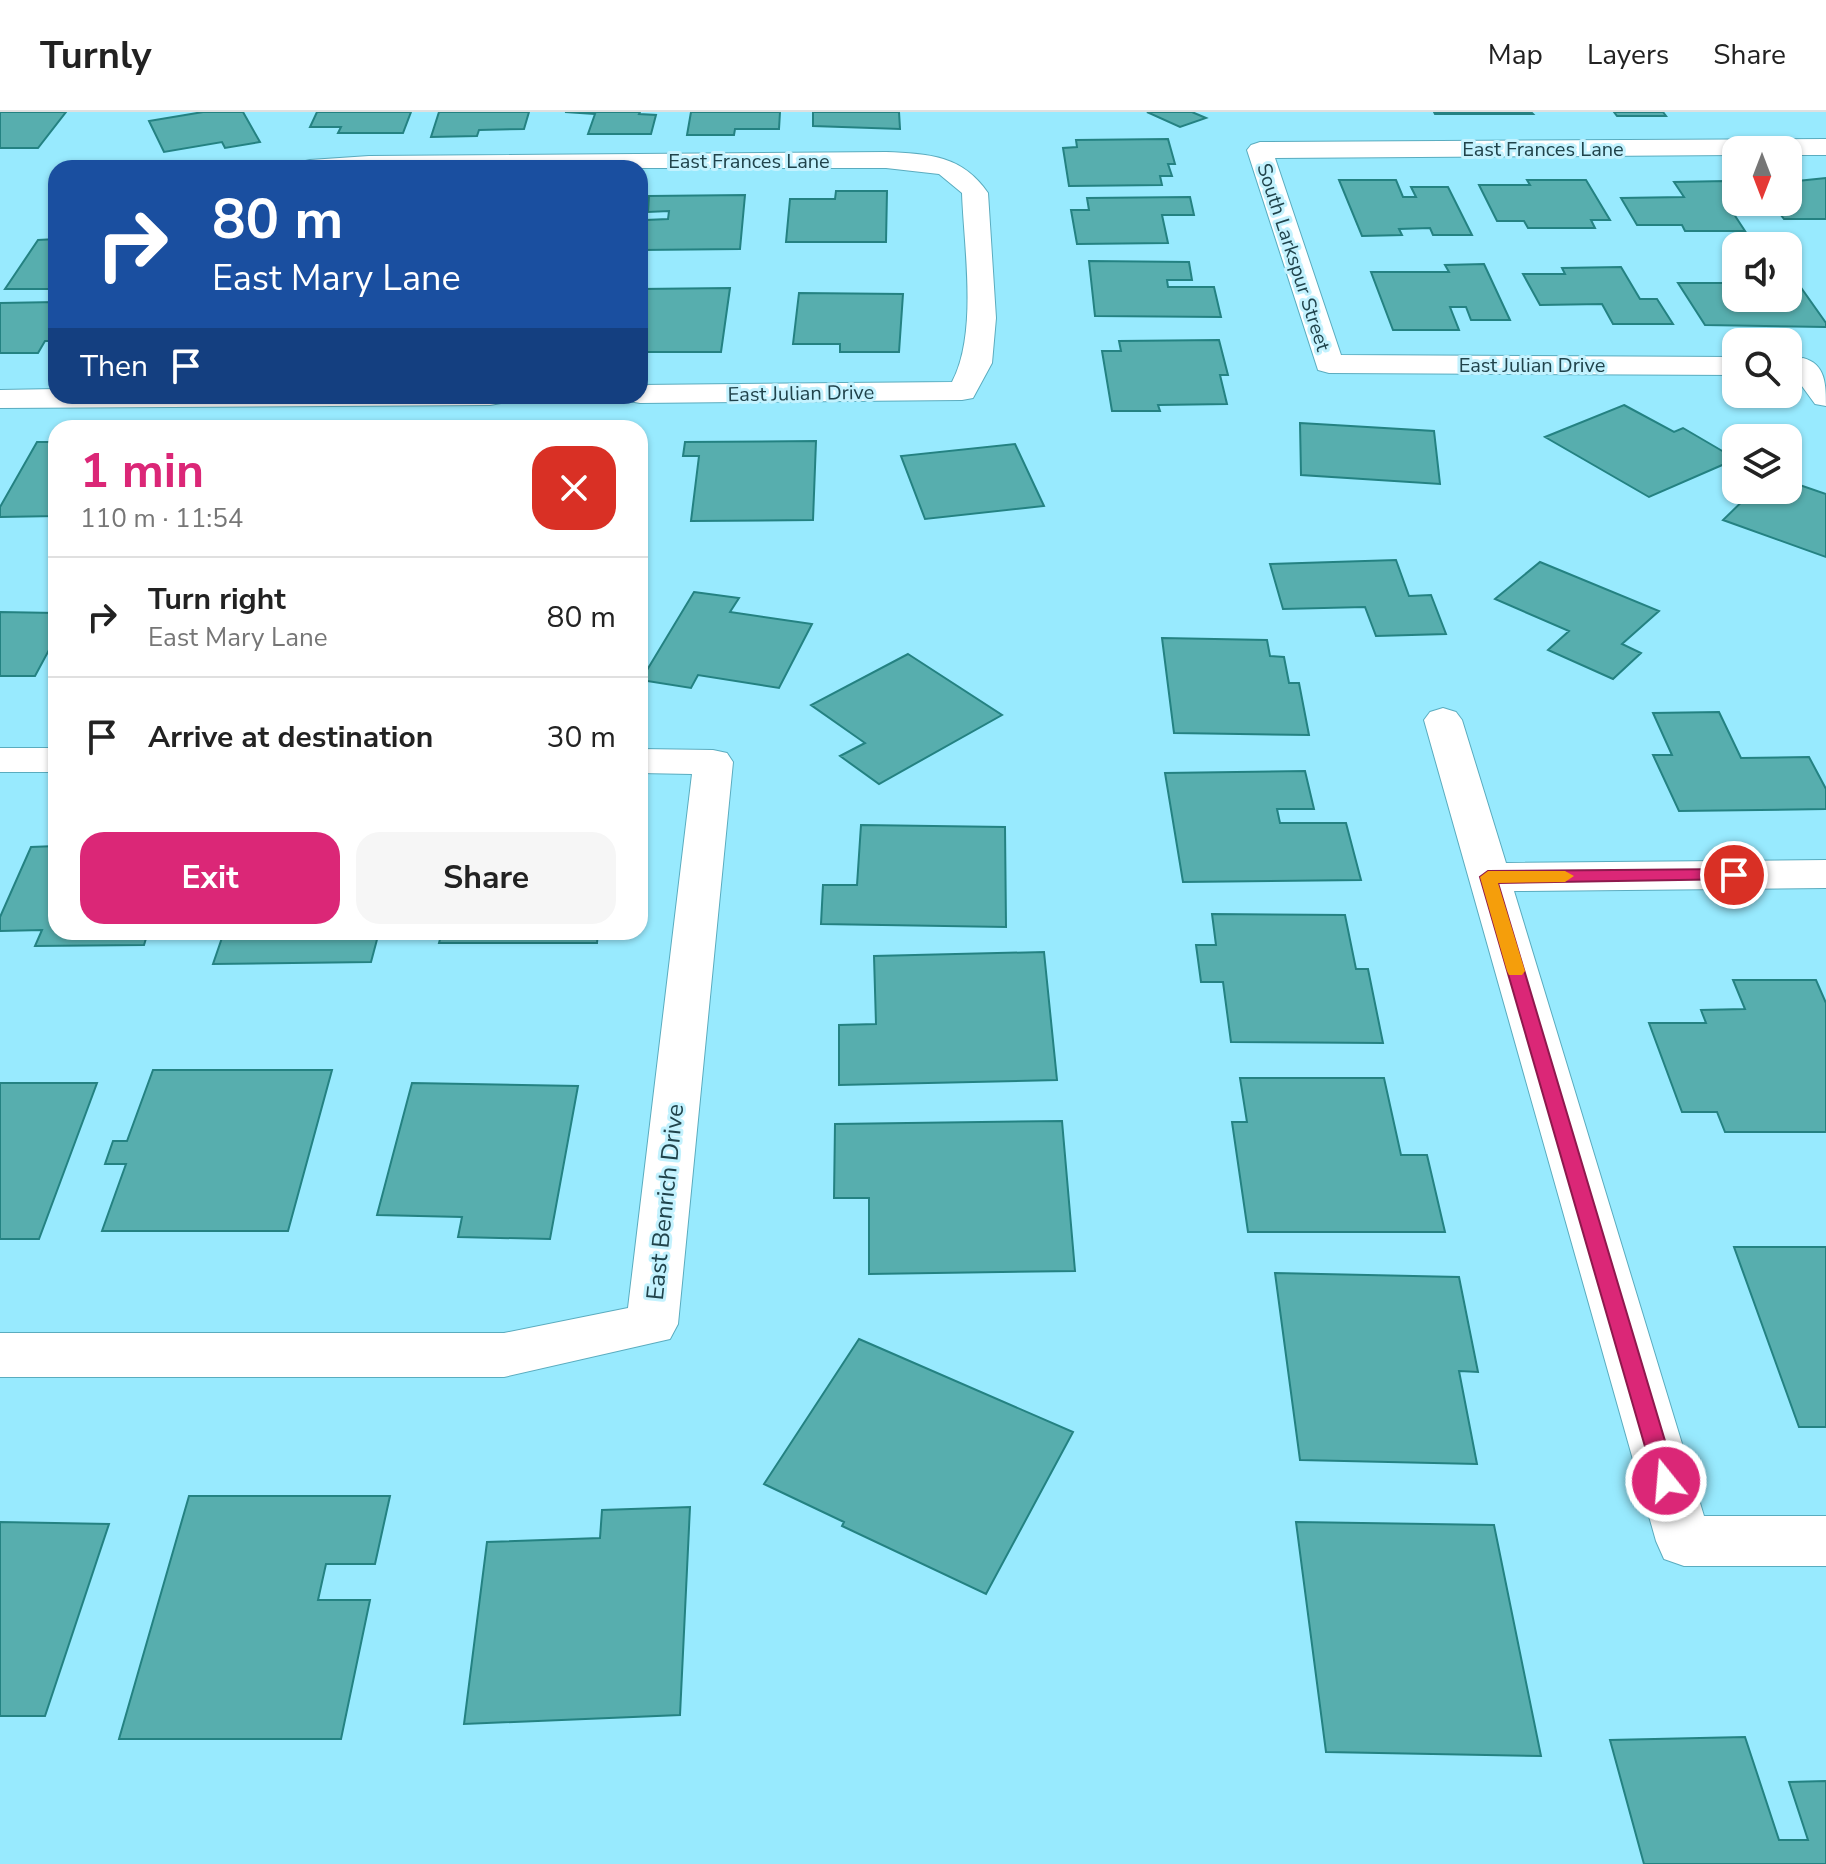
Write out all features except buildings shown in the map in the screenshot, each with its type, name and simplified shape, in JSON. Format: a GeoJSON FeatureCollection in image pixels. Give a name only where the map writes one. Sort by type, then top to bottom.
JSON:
{"type":"FeatureCollection","features":[{"type":"Feature","properties":{"kind":"street","name":"East Frances Lane"},"geometry":{"type":"LineString","coordinates":[[1260,150],[1826,147]]}},
{"type":"Feature","properties":{"kind":"street","name":"South Larkspur Street"},"geometry":{"type":"LineString","coordinates":[[1260,150],[1329,364]]}},
{"type":"Feature","properties":{"kind":"street","name":"East Frances Lane"},"geometry":{"type":"LineString","coordinates":[[648,162],[871,160],[926,163],[947,167],[966,178],[975,193],[981,318],[977,363],[962,391]]}},
{"type":"Feature","properties":{"kind":"street","name":"East Julian Drive"},"geometry":{"type":"LineString","coordinates":[[1329,364],[1722,366]]}},
{"type":"Feature","properties":{"kind":"street"},"geometry":{"type":"LineString","coordinates":[[1806,367],[1826,397]]}},
{"type":"Feature","properties":{"kind":"street","name":"East Julian Drive"},"geometry":{"type":"LineString","coordinates":[[648,394],[962,391]]}},
{"type":"Feature","properties":{"kind":"street"},"geometry":{"type":"LineString","coordinates":[[0,399],[48,398]]}},
{"type":"Feature","properties":{"kind":"street"},"geometry":{"type":"LineString","coordinates":[[1443,720],[1684,1541],[1826,1541]]}},
{"type":"Feature","properties":{"kind":"street"},"geometry":{"type":"LineString","coordinates":[[0,760],[48,760]]}},
{"type":"Feature","properties":{"kind":"street","name":"East Benrich Drive"},"geometry":{"type":"LineString","coordinates":[[0,1355],[504,1355],[652,1324],[713,762],[648,761]]}},
{"type":"Feature","properties":{"kind":"street"},"geometry":{"type":"LineString","coordinates":[[1488,877],[1826,874]]}},
{"type":"Feature","properties":{"kind":"slow traffic"},"geometry":{"type":"LineString","coordinates":[[1516,971],[1488,877],[1565,876]]}},
{"type":"Feature","properties":{"kind":"route"},"geometry":{"type":"LineString","coordinates":[[1666,1481],[1488,877],[1734,875]]}}]}
